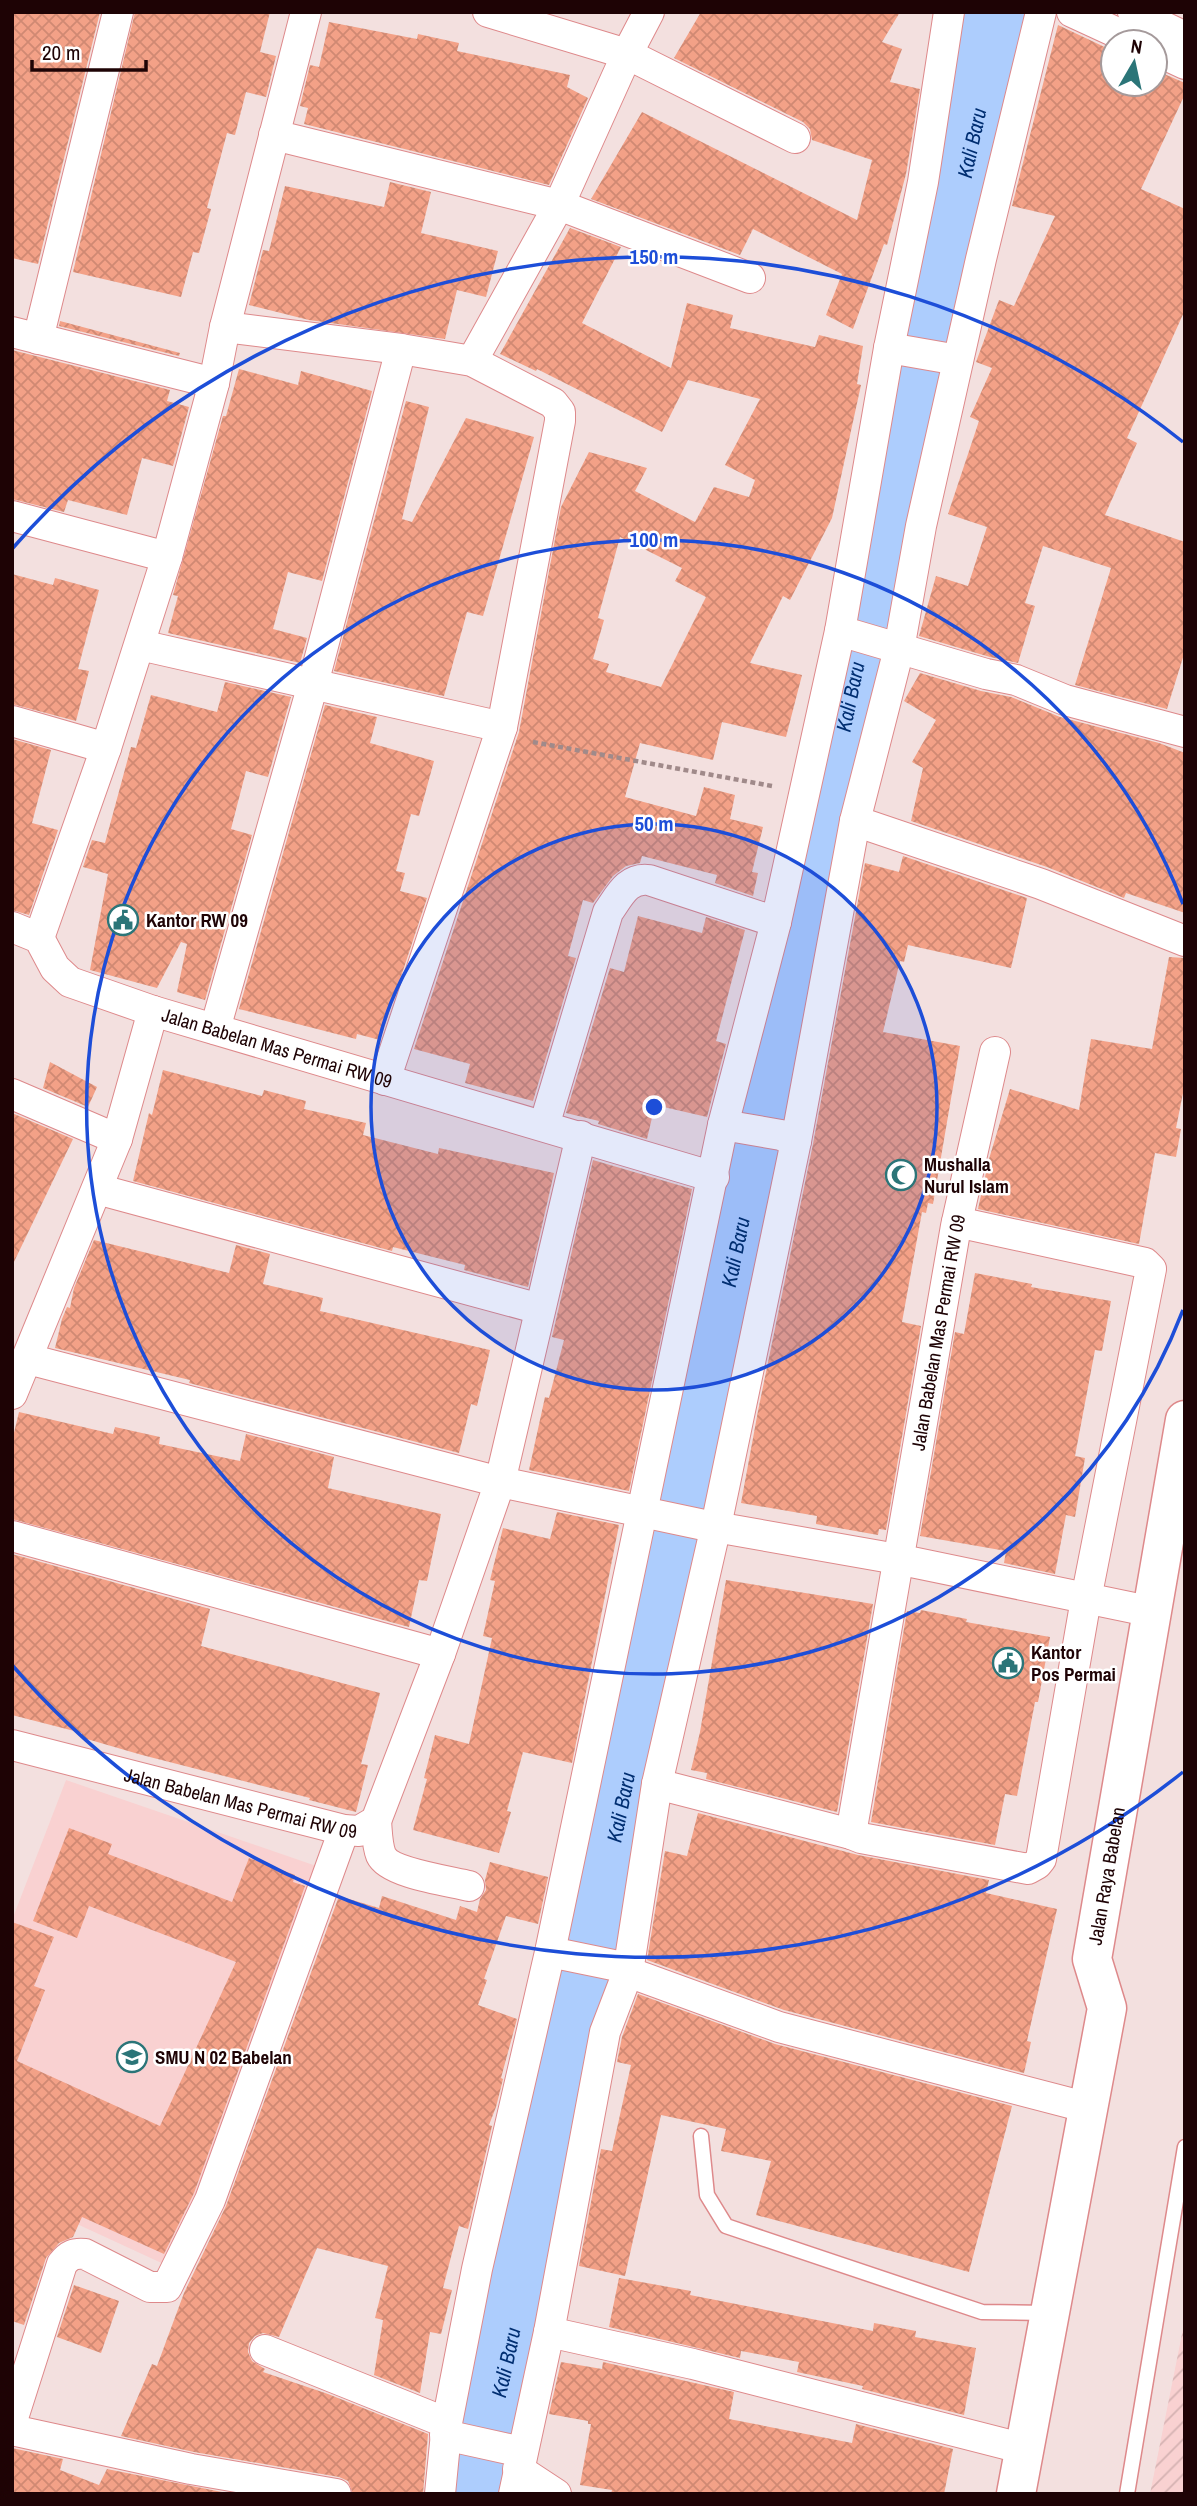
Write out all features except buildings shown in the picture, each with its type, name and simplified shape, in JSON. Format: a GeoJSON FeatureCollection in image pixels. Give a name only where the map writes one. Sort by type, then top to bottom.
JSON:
{"type":"FeatureCollection","features":[{"type":"Feature","properties":{"kind":"main road","name":"Jalan Raya Babelan"},"geometry":{"type":"LineString","coordinates":[[1016,2494],[1107,2008],[1092,1959],[1185,1420]]}},
{"type":"Feature","properties":{"kind":"street"},"geometry":{"type":"LineString","coordinates":[[118,12],[25,336],[214,383]]}},
{"type":"Feature","properties":{"kind":"street"},"geometry":{"type":"LineString","coordinates":[[153,1011],[70,982],[26,933],[106,748],[167,557],[214,383],[225,327],[306,12]]}},
{"type":"Feature","properties":{"kind":"street"},"geometry":{"type":"LineString","coordinates":[[488,12],[627,54],[795,138]]}},
{"type":"Feature","properties":{"kind":"street"},"geometry":{"type":"LineString","coordinates":[[472,361],[559,205],[627,54],[649,12]]}},
{"type":"Feature","properties":{"kind":"street"},"geometry":{"type":"LineString","coordinates":[[440,2494],[477,2269],[556,1953],[714,1177],[843,632],[923,181],[949,12]]}},
{"type":"Feature","properties":{"kind":"street"},"geometry":{"type":"LineString","coordinates":[[518,2467],[549,2332],[605,2032],[623,1969],[657,1784],[788,1138],[892,647],[921,526],[951,359],[1041,12]]}},
{"type":"Feature","properties":{"kind":"street"},"geometry":{"type":"LineString","coordinates":[[1072,12],[1107,28]]}},
{"type":"Feature","properties":{"kind":"street"},"geometry":{"type":"LineString","coordinates":[[1133,12],[1185,37]]}},
{"type":"Feature","properties":{"kind":"street"},"geometry":{"type":"LineString","coordinates":[[1169,57],[1185,64]]}},
{"type":"Feature","properties":{"kind":"street"},"geometry":{"type":"LineString","coordinates":[[274,135],[559,205],[750,278]]}},
{"type":"Feature","properties":{"kind":"street"},"geometry":{"type":"LineString","coordinates":[[225,327],[401,349],[472,361],[553,404],[560,416],[501,732],[385,1080]]}},
{"type":"Feature","properties":{"kind":"street"},"geometry":{"type":"LineString","coordinates":[[894,348],[951,359]]}},
{"type":"Feature","properties":{"kind":"street"},"geometry":{"type":"LineString","coordinates":[[215,1029],[313,684],[401,349]]}},
{"type":"Feature","properties":{"kind":"street"},"geometry":{"type":"LineString","coordinates":[[12,516],[167,557]]}},
{"type":"Feature","properties":{"kind":"street"},"geometry":{"type":"LineString","coordinates":[[843,632],[1004,677],[1065,700],[1185,732]]}},
{"type":"Feature","properties":{"kind":"street"},"geometry":{"type":"LineString","coordinates":[[140,645],[313,684],[501,732]]}},
{"type":"Feature","properties":{"kind":"street"},"geometry":{"type":"LineString","coordinates":[[12,721],[106,748]]}},
{"type":"Feature","properties":{"kind":"street"},"geometry":{"type":"LineString","coordinates":[[855,821],[1041,884],[1185,941]]}},
{"type":"Feature","properties":{"kind":"street"},"geometry":{"type":"LineString","coordinates":[[544,1126],[608,912],[630,883],[635,880],[649,880],[776,922]]}},
{"type":"Feature","properties":{"kind":"street","name":"Jalan Babelan Mas Permai RW 09"},"geometry":{"type":"LineString","coordinates":[[12,1394],[29,1359],[117,1139],[153,1011],[714,1177]]}},
{"type":"Feature","properties":{"kind":"street"},"geometry":{"type":"LineString","coordinates":[[957,1222],[995,1052]]}},
{"type":"Feature","properties":{"kind":"street"},"geometry":{"type":"LineString","coordinates":[[12,1094],[117,1139]]}},
{"type":"Feature","properties":{"kind":"street"},"geometry":{"type":"LineString","coordinates":[[727,1126],[788,1138]]}},
{"type":"Feature","properties":{"kind":"street","name":"Jalan Babelan Mas Permai RW 09"},"geometry":{"type":"LineString","coordinates":[[12,1745],[344,1830],[359,1831],[376,1821],[440,1654],[500,1482],[581,1136]]}},
{"type":"Feature","properties":{"kind":"street"},"geometry":{"type":"LineString","coordinates":[[97,1189],[540,1309]]}},
{"type":"Feature","properties":{"kind":"street","name":"Jalan Babelan Mas Permai RW 09"},"geometry":{"type":"LineString","coordinates":[[957,1222],[1144,1263],[1151,1269],[1086,1599],[1041,1859],[1028,1869],[851,1834],[862,1782],[897,1559],[957,1222]]}},
{"type":"Feature","properties":{"kind":"street"},"geometry":{"type":"LineString","coordinates":[[29,1359],[500,1482],[647,1514],[897,1559],[1153,1612]]}},
{"type":"Feature","properties":{"kind":"street"},"geometry":{"type":"LineString","coordinates":[[12,1536],[440,1654]]}},
{"type":"Feature","properties":{"kind":"street"},"geometry":{"type":"LineString","coordinates":[[657,1784],[851,1834]]}},
{"type":"Feature","properties":{"kind":"street"},"geometry":{"type":"LineString","coordinates":[[376,1821],[380,1853],[386,1863],[399,1869],[469,1886]]}},
{"type":"Feature","properties":{"kind":"street"},"geometry":{"type":"LineString","coordinates":[[12,2421],[62,2264],[67,2257],[74,2253],[85,2254],[150,2287],[167,2287],[210,2200],[344,1830]]}},
{"type":"Feature","properties":{"kind":"street"},"geometry":{"type":"LineString","coordinates":[[556,1953],[623,1969],[779,2027],[1089,2108]]}},
{"type":"Feature","properties":{"kind":"street"},"geometry":{"type":"LineString","coordinates":[[549,2332],[693,2364],[1025,2449]]}},
{"type":"Feature","properties":{"kind":"street"},"geometry":{"type":"LineString","coordinates":[[265,2350],[449,2432],[518,2467],[556,2494]]}},
{"type":"Feature","properties":{"kind":"street"},"geometry":{"type":"LineString","coordinates":[[12,2430],[191,2469],[336,2494]]}},
{"type":"Feature","properties":{"kind":"lane"},"geometry":{"type":"LineString","coordinates":[[701,2136],[707,2196],[726,2226],[982,2312],[1049,2313]]}},
{"type":"Feature","properties":{"kind":"lane"},"geometry":{"type":"LineString","coordinates":[[1126,2494],[1185,2147]]}},
{"type":"Feature","properties":{"kind":"path"},"geometry":{"type":"LineString","coordinates":[[501,732],[804,792]]}},
{"type":"Feature","properties":{"kind":"shaded area","name":"SMU N 02 Babelan"},"geometry":{"type":"Polygon","coordinates":[[[66,1780],[328,1870],[168,2266],[12,2194],[12,1920],[66,1780]]]}},
{"type":"Feature","properties":{"kind":"shaded area"},"geometry":{"type":"Polygon","coordinates":[[[1185,2319],[1185,2494],[1150,2494],[1185,2319]]]}},
{"type":"Feature","properties":{"kind":"waterway","name":"Kali Baru"},"geometry":{"type":"LineString","coordinates":[[475,2494],[506,2361],[853,680],[1000,12]]}},
{"type":"Feature","properties":{"kind":"place","name":"Kantor RW 09"},"geometry":{"type":"Point","coordinates":[123,920]}},
{"type":"Feature","properties":{"kind":"place","name":"Mushalla Nurul Islam"},"geometry":{"type":"Point","coordinates":[901,1175]}},
{"type":"Feature","properties":{"kind":"place","name":"Kantor Pos Permai"},"geometry":{"type":"Point","coordinates":[1008,1663]}},
{"type":"Feature","properties":{"kind":"place","name":"SMU N 02 Babelan"},"geometry":{"type":"Point","coordinates":[132,2057]}}]}
